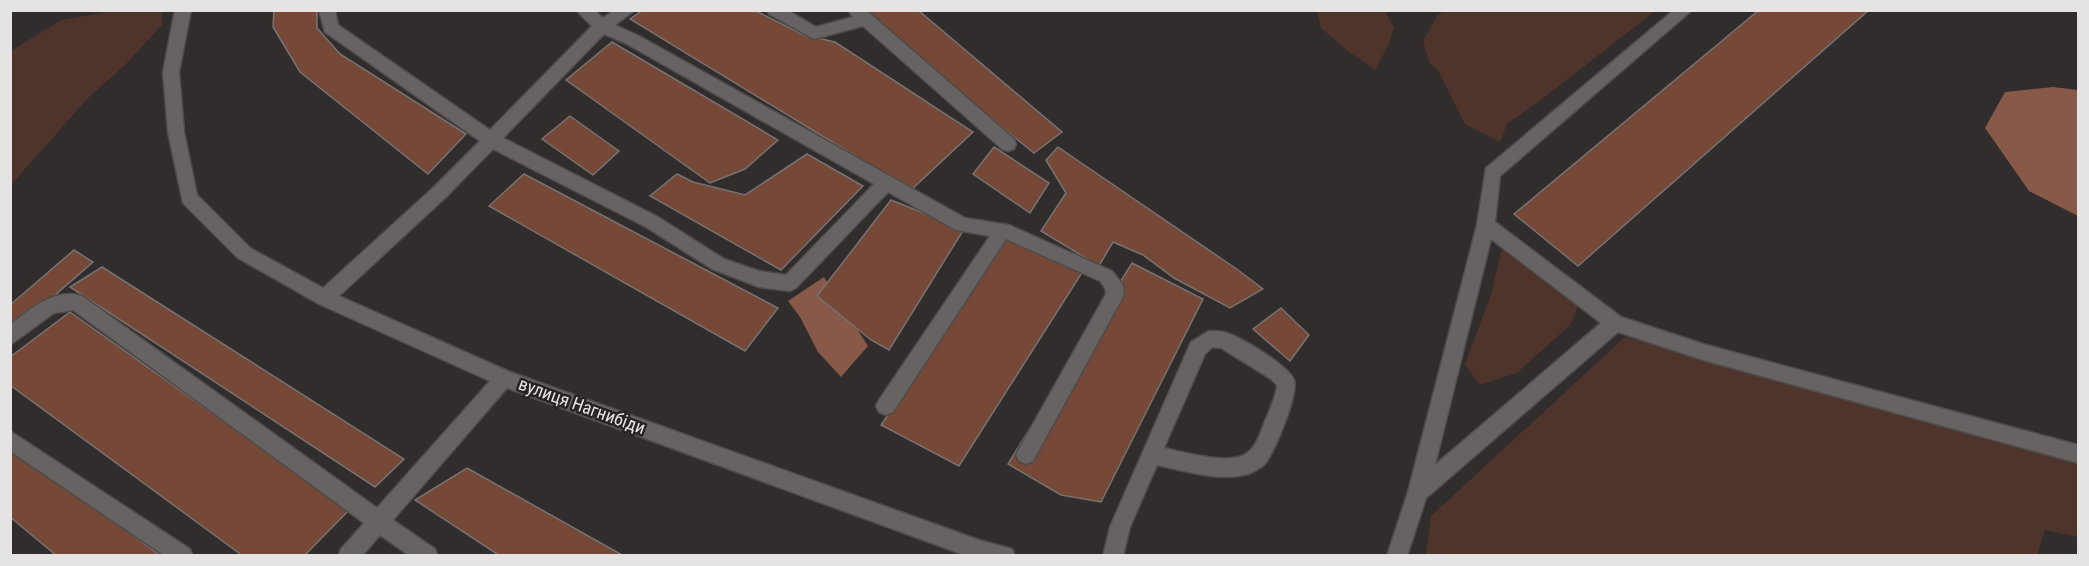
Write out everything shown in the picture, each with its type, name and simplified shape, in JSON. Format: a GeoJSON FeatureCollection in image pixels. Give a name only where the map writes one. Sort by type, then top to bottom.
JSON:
{"type":"FeatureCollection","features":[{"type":"Feature","properties":{"kind":"street","name":"вулиця Нагнибіди"},"geometry":{"type":"LineString","coordinates":[[183,10],[179,21],[171,72],[176,132],[189,198],[244,253],[325,298],[504,378],[980,550],[1005,555]]}},
{"type":"Feature","properties":{"kind":"street"},"geometry":{"type":"LineString","coordinates":[[327,10],[331,28],[491,140],[652,222],[718,264],[759,279],[790,284],[886,183]]}},
{"type":"Feature","properties":{"kind":"street"},"geometry":{"type":"LineString","coordinates":[[583,10],[602,26],[633,40],[962,225],[987,226],[1003,230],[1106,276],[1114,285],[1115,295],[1026,455]]}},
{"type":"Feature","properties":{"kind":"street"},"geometry":{"type":"LineString","coordinates":[[325,298],[440,192],[602,26],[628,10]]}},
{"type":"Feature","properties":{"kind":"street"},"geometry":{"type":"LineString","coordinates":[[774,10],[814,33],[860,15],[1008,144]]}},
{"type":"Feature","properties":{"kind":"street"},"geometry":{"type":"LineString","coordinates":[[1397,555],[1418,492],[1486,225],[1492,173],[1685,10]]}},
{"type":"Feature","properties":{"kind":"street"},"geometry":{"type":"LineString","coordinates":[[1486,225],[1615,323],[1703,352],[2079,454]]}},
{"type":"Feature","properties":{"kind":"street"},"geometry":{"type":"LineString","coordinates":[[886,406],[1003,230]]}},
{"type":"Feature","properties":{"kind":"street"},"geometry":{"type":"LineString","coordinates":[[10,337],[43,309],[60,301],[76,302],[378,522],[428,555]]}},
{"type":"Feature","properties":{"kind":"street"},"geometry":{"type":"LineString","coordinates":[[1418,492],[1615,323]]}},
{"type":"Feature","properties":{"kind":"street"},"geometry":{"type":"LineString","coordinates":[[1113,555],[1120,527],[1198,348],[1209,339],[1224,340],[1278,374],[1286,382],[1286,393],[1257,458],[1248,466],[1234,469],[1153,455]]}},
{"type":"Feature","properties":{"kind":"street"},"geometry":{"type":"LineString","coordinates":[[348,555],[504,378]]}},
{"type":"Feature","properties":{"kind":"street"},"geometry":{"type":"LineString","coordinates":[[10,440],[183,555]]}},
{"type":"Feature","properties":{"kind":"shaded area"},"geometry":{"type":"Polygon","coordinates":[[[1445,10],[1655,11],[1507,124],[1500,142],[1465,124],[1438,70],[1430,64],[1423,41],[1437,16],[1445,10]]]}},
{"type":"Feature","properties":{"kind":"shaded area"},"geometry":{"type":"Polygon","coordinates":[[[114,11],[162,11],[162,25],[125,65],[86,100],[11,185],[11,51],[61,20],[114,11]]]}},
{"type":"Feature","properties":{"kind":"shaded area"},"geometry":{"type":"Polygon","coordinates":[[[1317,11],[1385,11],[1394,28],[1388,46],[1375,70],[1321,28],[1317,11]]]}},
{"type":"Feature","properties":{"kind":"shaded area"},"geometry":{"type":"Polygon","coordinates":[[[2053,87],[2078,90],[2078,216],[2029,191],[1985,128],[2005,92],[2053,87]]]}},
{"type":"Feature","properties":{"kind":"shaded area"},"geometry":{"type":"Polygon","coordinates":[[[1502,247],[1578,298],[1576,312],[1570,325],[1517,373],[1480,385],[1465,364],[1491,295],[1502,247]]]}},
{"type":"Feature","properties":{"kind":"shaded area"},"geometry":{"type":"Polygon","coordinates":[[[824,277],[868,346],[841,377],[818,352],[800,317],[788,301],[824,277]]]}},
{"type":"Feature","properties":{"kind":"shaded area"},"geometry":{"type":"Polygon","coordinates":[[[1625,337],[2078,455],[2078,537],[2045,530],[2037,555],[1426,556],[1431,516],[1625,337]]]}},
{"type":"Feature","properties":{"kind":"building"},"geometry":{"type":"Polygon","coordinates":[[[274,10],[317,10],[317,28],[340,54],[466,134],[428,174],[300,72],[273,27],[274,10]]]}},
{"type":"Feature","properties":{"kind":"building"},"geometry":{"type":"Polygon","coordinates":[[[643,10],[754,10],[804,35],[835,42],[973,132],[911,190],[630,19],[643,10]]]}},
{"type":"Feature","properties":{"kind":"building"},"geometry":{"type":"Polygon","coordinates":[[[863,10],[918,10],[1062,132],[1034,153],[917,59],[863,10]]]}},
{"type":"Feature","properties":{"kind":"building"},"geometry":{"type":"Polygon","coordinates":[[[1759,10],[1869,10],[1578,266],[1514,214],[1759,10]]]}},
{"type":"Feature","properties":{"kind":"building"},"geometry":{"type":"Polygon","coordinates":[[[612,42],[778,140],[745,169],[710,183],[566,80],[612,42]]]}},
{"type":"Feature","properties":{"kind":"building"},"geometry":{"type":"Polygon","coordinates":[[[570,116],[619,151],[593,175],[542,139],[570,116]]]}},
{"type":"Feature","properties":{"kind":"building"},"geometry":{"type":"Polygon","coordinates":[[[994,147],[1049,183],[1030,213],[973,174],[994,147]]]}},
{"type":"Feature","properties":{"kind":"building"},"geometry":{"type":"Polygon","coordinates":[[[1058,147],[1263,289],[1230,308],[1174,278],[1143,255],[1113,242],[1099,266],[1041,231],[1066,193],[1046,160],[1058,147]]]}},
{"type":"Feature","properties":{"kind":"building"},"geometry":{"type":"Polygon","coordinates":[[[807,154],[863,186],[781,270],[650,196],[677,174],[693,182],[745,195],[807,154]]]}},
{"type":"Feature","properties":{"kind":"building"},"geometry":{"type":"Polygon","coordinates":[[[524,174],[778,308],[745,351],[489,206],[524,174]]]}},
{"type":"Feature","properties":{"kind":"building"},"geometry":{"type":"Polygon","coordinates":[[[891,200],[964,229],[889,350],[871,340],[817,296],[891,200]]]}},
{"type":"Feature","properties":{"kind":"building"},"geometry":{"type":"Polygon","coordinates":[[[1008,237],[1083,271],[959,466],[881,425],[1008,237]]]}},
{"type":"Feature","properties":{"kind":"building"},"geometry":{"type":"Polygon","coordinates":[[[74,250],[93,262],[10,334],[10,305],[74,250]]]}},
{"type":"Feature","properties":{"kind":"building"},"geometry":{"type":"Polygon","coordinates":[[[1132,263],[1203,299],[1101,502],[1061,495],[1008,464],[1132,263]]]}},
{"type":"Feature","properties":{"kind":"building"},"geometry":{"type":"Polygon","coordinates":[[[102,267],[404,459],[375,487],[70,287],[102,267]]]}},
{"type":"Feature","properties":{"kind":"building"},"geometry":{"type":"Polygon","coordinates":[[[1281,308],[1309,335],[1290,361],[1253,329],[1281,308]]]}},
{"type":"Feature","properties":{"kind":"building"},"geometry":{"type":"Polygon","coordinates":[[[70,312],[349,510],[304,556],[243,556],[10,385],[10,357],[70,312]]]}},
{"type":"Feature","properties":{"kind":"building"},"geometry":{"type":"Polygon","coordinates":[[[10,444],[161,556],[57,556],[10,517],[10,444]]]}},
{"type":"Feature","properties":{"kind":"building"},"geometry":{"type":"Polygon","coordinates":[[[467,468],[624,556],[500,556],[415,500],[467,468]]]}}]}
